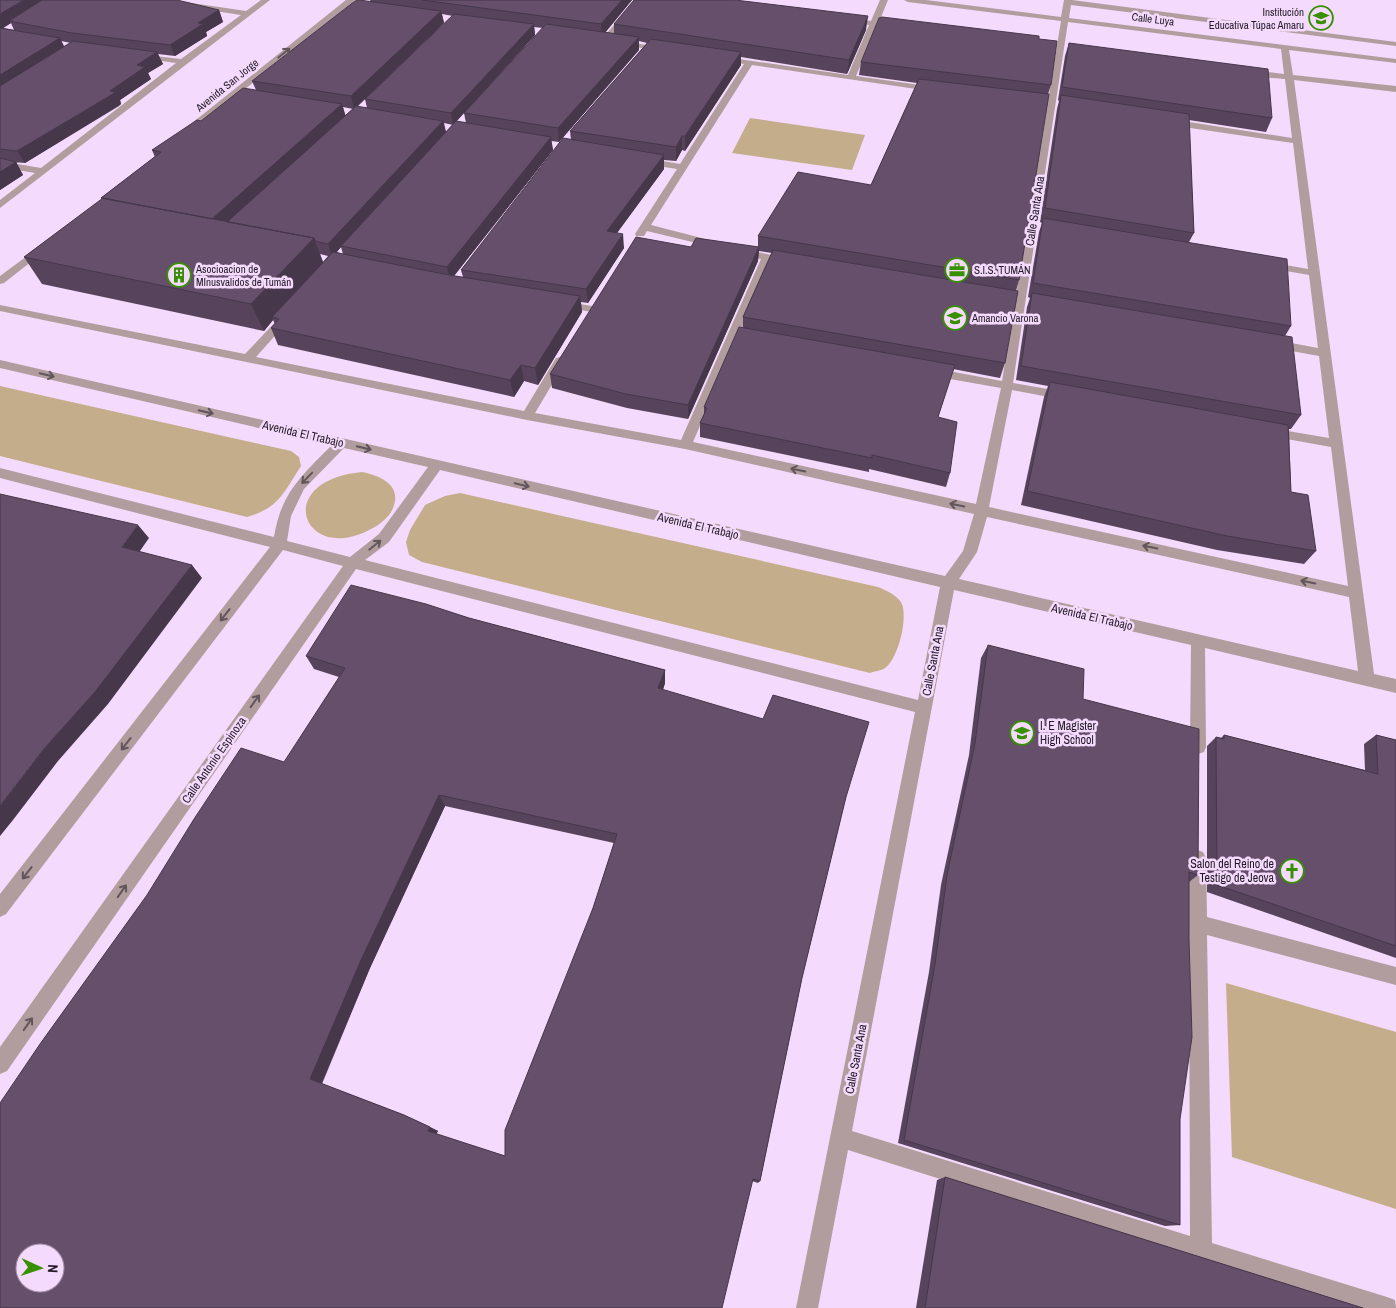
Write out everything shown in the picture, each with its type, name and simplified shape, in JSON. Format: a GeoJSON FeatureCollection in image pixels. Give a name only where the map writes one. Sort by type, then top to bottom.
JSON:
{"type":"FeatureCollection","features":[{"type":"Feature","properties":{"kind":"street"},"geometry":{"type":"LineString","coordinates":[[156,0],[248,14]]}},
{"type":"Feature","properties":{"kind":"street"},"geometry":{"type":"LineString","coordinates":[[0,205],[183,62],[266,0]]}},
{"type":"Feature","properties":{"kind":"street"},"geometry":{"type":"LineString","coordinates":[[638,0],[600,40],[646,50],[676,51]]}},
{"type":"Feature","properties":{"kind":"street"},"geometry":{"type":"LineString","coordinates":[[851,78],[884,0]]}},
{"type":"Feature","properties":{"kind":"street","name":"Calle Luya"},"geometry":{"type":"LineString","coordinates":[[908,0],[1396,61]]}},
{"type":"Feature","properties":{"kind":"street"},"geometry":{"type":"LineString","coordinates":[[1068,1],[1396,44]]}},
{"type":"Feature","properties":{"kind":"street","name":"Calle Santa Ana"},"geometry":{"type":"LineString","coordinates":[[807,1308],[948,584],[970,552],[982,510],[1007,386],[1020,301],[1037,227],[1068,1]]}},
{"type":"Feature","properties":{"kind":"street"},"geometry":{"type":"LineString","coordinates":[[347,3],[380,11]]}},
{"type":"Feature","properties":{"kind":"street","name":"Avenida San Jorge"},"geometry":{"type":"LineString","coordinates":[[175,142],[239,94],[347,3]]}},
{"type":"Feature","properties":{"kind":"street"},"geometry":{"type":"LineString","coordinates":[[834,18],[903,27]]}},
{"type":"Feature","properties":{"kind":"street"},"geometry":{"type":"LineString","coordinates":[[1285,47],[1368,679]]}},
{"type":"Feature","properties":{"kind":"street"},"geometry":{"type":"LineString","coordinates":[[135,56],[183,62]]}},
{"type":"Feature","properties":{"kind":"street"},"geometry":{"type":"LineString","coordinates":[[713,57],[948,92]]}},
{"type":"Feature","properties":{"kind":"street"},"geometry":{"type":"LineString","coordinates":[[634,244],[749,63]]}},
{"type":"Feature","properties":{"kind":"street"},"geometry":{"type":"LineString","coordinates":[[1240,72],[1289,79],[1396,89]]}},
{"type":"Feature","properties":{"kind":"street"},"geometry":{"type":"LineString","coordinates":[[1160,120],[1297,141]]}},
{"type":"Feature","properties":{"kind":"street"},"geometry":{"type":"LineString","coordinates":[[637,160],[683,167]]}},
{"type":"Feature","properties":{"kind":"street"},"geometry":{"type":"LineString","coordinates":[[0,164],[42,171]]}},
{"type":"Feature","properties":{"kind":"street"},"geometry":{"type":"LineString","coordinates":[[645,227],[767,258],[796,263]]}},
{"type":"Feature","properties":{"kind":"street"},"geometry":{"type":"LineString","coordinates":[[0,281],[47,244]]}},
{"type":"Feature","properties":{"kind":"street"},"geometry":{"type":"LineString","coordinates":[[685,445],[737,336],[767,258]]}},
{"type":"Feature","properties":{"kind":"street"},"geometry":{"type":"LineString","coordinates":[[1256,263],[1315,273]]}},
{"type":"Feature","properties":{"kind":"street"},"geometry":{"type":"LineString","coordinates":[[553,303],[592,309]]}},
{"type":"Feature","properties":{"kind":"street"},"geometry":{"type":"LineString","coordinates":[[0,308],[527,416],[685,445],[1356,593]]}},
{"type":"Feature","properties":{"kind":"street"},"geometry":{"type":"LineString","coordinates":[[248,359],[291,311]]}},
{"type":"Feature","properties":{"kind":"street"},"geometry":{"type":"LineString","coordinates":[[1266,343],[1325,353]]}},
{"type":"Feature","properties":{"kind":"street"},"geometry":{"type":"LineString","coordinates":[[527,416],[567,350]]}},
{"type":"Feature","properties":{"kind":"street","name":"Avenida El Trabajo"},"geometry":{"type":"LineString","coordinates":[[0,364],[1396,686]]}},
{"type":"Feature","properties":{"kind":"street"},"geometry":{"type":"LineString","coordinates":[[918,370],[1075,398]]}},
{"type":"Feature","properties":{"kind":"street"},"geometry":{"type":"LineString","coordinates":[[1259,430],[1337,444]]}},
{"type":"Feature","properties":{"kind":"street"},"geometry":{"type":"LineString","coordinates":[[0,908],[280,544],[284,516],[299,486],[341,443]]}},
{"type":"Feature","properties":{"kind":"street","name":"Calle Antonio Espinoza"},"geometry":{"type":"LineString","coordinates":[[0,1064],[352,563],[384,538],[437,465]]}},
{"type":"Feature","properties":{"kind":"street"},"geometry":{"type":"LineString","coordinates":[[0,473],[924,708]]}},
{"type":"Feature","properties":{"kind":"street"},"geometry":{"type":"LineString","coordinates":[[1197,768],[1198,641]]}},
{"type":"Feature","properties":{"kind":"street"},"geometry":{"type":"LineString","coordinates":[[1197,836],[1196,923],[1201,1248]]}},
{"type":"Feature","properties":{"kind":"street"},"geometry":{"type":"LineString","coordinates":[[1196,923],[1396,976]]}},
{"type":"Feature","properties":{"kind":"street"},"geometry":{"type":"LineString","coordinates":[[840,1138],[1201,1248],[1387,1308]]}},
{"type":"Feature","properties":{"kind":"shaded area"},"geometry":{"type":"Polygon","coordinates":[[[750,118],[865,135],[852,170],[732,153],[750,118]]]}},
{"type":"Feature","properties":{"kind":"shaded area"},"geometry":{"type":"Polygon","coordinates":[[[0,386],[291,451],[299,457],[301,466],[274,504],[247,517],[0,456],[0,386]]]}},
{"type":"Feature","properties":{"kind":"shaded area"},"geometry":{"type":"Polygon","coordinates":[[[362,472],[381,478],[394,491],[394,505],[388,516],[371,529],[348,538],[328,537],[314,530],[307,518],[307,504],[315,490],[333,479],[362,472]]]}},
{"type":"Feature","properties":{"kind":"shaded area"},"geometry":{"type":"Polygon","coordinates":[[[460,493],[878,587],[896,597],[901,602],[903,608],[903,627],[898,647],[890,663],[885,668],[870,673],[422,562],[409,555],[406,542],[410,530],[425,505],[445,496],[460,493]]]}},
{"type":"Feature","properties":{"kind":"shaded area"},"geometry":{"type":"Polygon","coordinates":[[[1226,983],[1396,1032],[1396,1209],[1232,1157],[1226,983]]]}},
{"type":"Feature","properties":{"kind":"building"},"geometry":{"type":"Polygon","coordinates":[[[0,0],[24,0],[0,14],[0,0]]]}},
{"type":"Feature","properties":{"kind":"building"},"geometry":{"type":"Polygon","coordinates":[[[42,0],[177,0],[219,10],[198,23],[203,24],[170,45],[72,33],[9,21],[42,0]]]}},
{"type":"Feature","properties":{"kind":"building"},"geometry":{"type":"Polygon","coordinates":[[[422,0],[622,0],[601,24],[422,0]]]}},
{"type":"Feature","properties":{"kind":"building"},"geometry":{"type":"Polygon","coordinates":[[[634,0],[735,0],[868,16],[849,60],[614,24],[634,0]]]}},
{"type":"Feature","properties":{"kind":"building"},"geometry":{"type":"Polygon","coordinates":[[[355,1],[441,11],[351,96],[252,81],[355,1]]]}},
{"type":"Feature","properties":{"kind":"building"},"geometry":{"type":"Polygon","coordinates":[[[454,14],[534,24],[451,113],[365,99],[454,14]]]}},
{"type":"Feature","properties":{"kind":"building"},"geometry":{"type":"Polygon","coordinates":[[[879,18],[1039,36],[1039,39],[1057,41],[1051,85],[861,62],[879,18]]]}},
{"type":"Feature","properties":{"kind":"building"},"geometry":{"type":"Polygon","coordinates":[[[546,24],[639,37],[558,128],[464,113],[546,24]]]}},
{"type":"Feature","properties":{"kind":"building"},"geometry":{"type":"Polygon","coordinates":[[[0,28],[60,38],[0,75],[0,28]]]}},
{"type":"Feature","properties":{"kind":"building"},"geometry":{"type":"Polygon","coordinates":[[[651,39],[741,52],[676,147],[570,131],[651,39]]]}},
{"type":"Feature","properties":{"kind":"building"},"geometry":{"type":"Polygon","coordinates":[[[73,41],[157,52],[137,65],[145,67],[110,91],[115,92],[113,94],[17,151],[0,149],[0,86],[73,41]]]}},
{"type":"Feature","properties":{"kind":"building"},"geometry":{"type":"Polygon","coordinates":[[[1069,43],[1268,69],[1272,118],[1062,87],[1069,43]]]}},
{"type":"Feature","properties":{"kind":"building"},"geometry":{"type":"Polygon","coordinates":[[[919,79],[1049,94],[1019,280],[758,236],[798,172],[871,185],[919,79]]]}},
{"type":"Feature","properties":{"kind":"building"},"geometry":{"type":"Polygon","coordinates":[[[243,88],[342,104],[212,219],[101,198],[161,152],[152,150],[197,120],[201,121],[243,88]]]}},
{"type":"Feature","properties":{"kind":"building"},"geometry":{"type":"Polygon","coordinates":[[[1061,95],[1189,114],[1194,233],[1045,208],[1061,95]]]}},
{"type":"Feature","properties":{"kind":"building"},"geometry":{"type":"Polygon","coordinates":[[[356,106],[443,121],[328,244],[315,241],[314,238],[227,222],[356,106]]]}},
{"type":"Feature","properties":{"kind":"building"},"geometry":{"type":"Polygon","coordinates":[[[456,121],[551,137],[447,267],[341,246],[456,121]]]}},
{"type":"Feature","properties":{"kind":"building"},"geometry":{"type":"Polygon","coordinates":[[[563,138],[664,155],[607,231],[623,234],[586,289],[461,270],[563,138]]]}},
{"type":"Feature","properties":{"kind":"building"},"geometry":{"type":"Polygon","coordinates":[[[0,158],[16,162],[0,172],[0,158]]]}},
{"type":"Feature","properties":{"kind":"building"},"geometry":{"type":"Polygon","coordinates":[[[103,198],[314,238],[251,304],[24,257],[103,198]]]}},
{"type":"Feature","properties":{"kind":"building"},"geometry":{"type":"Polygon","coordinates":[[[1043,218],[1287,259],[1291,326],[1033,283],[1043,218]]]}},
{"type":"Feature","properties":{"kind":"building"},"geometry":{"type":"Polygon","coordinates":[[[636,237],[691,247],[696,238],[759,247],[688,405],[626,394],[550,374],[636,237]]]}},
{"type":"Feature","properties":{"kind":"building"},"geometry":{"type":"Polygon","coordinates":[[[773,250],[1018,291],[1005,363],[743,317],[773,250]]]}},
{"type":"Feature","properties":{"kind":"building"},"geometry":{"type":"Polygon","coordinates":[[[333,252],[449,275],[580,296],[535,368],[521,365],[510,380],[271,328],[279,319],[272,317],[333,252]]]}},
{"type":"Feature","properties":{"kind":"building"},"geometry":{"type":"Polygon","coordinates":[[[1032,293],[1292,337],[1301,415],[1021,366],[1032,293]]]}},
{"type":"Feature","properties":{"kind":"building"},"geometry":{"type":"Polygon","coordinates":[[[739,327],[955,365],[938,417],[957,422],[950,473],[872,455],[872,458],[700,423],[707,408],[704,407],[739,327]]]}},
{"type":"Feature","properties":{"kind":"building"},"geometry":{"type":"Polygon","coordinates":[[[1050,382],[1288,425],[1291,492],[1308,495],[1316,551],[1227,536],[1027,491],[1050,382]]]}},
{"type":"Feature","properties":{"kind":"building"},"geometry":{"type":"Polygon","coordinates":[[[0,494],[138,525],[122,547],[192,565],[95,692],[43,750],[0,806],[0,494]]]}},
{"type":"Feature","properties":{"kind":"building"},"geometry":{"type":"Polygon","coordinates":[[[351,585],[665,670],[658,688],[763,719],[773,695],[869,722],[846,797],[802,978],[760,1181],[753,1179],[722,1308],[0,1308],[0,1103],[147,895],[241,748],[284,762],[345,668],[306,656],[351,585]],[[439,795],[361,960],[310,1079],[404,1115],[430,1127],[428,1131],[505,1156],[505,1130],[593,908],[617,834],[439,795]]]}},
{"type":"Feature","properties":{"kind":"building"},"geometry":{"type":"Polygon","coordinates":[[[988,645],[1084,669],[1083,699],[1199,729],[1198,875],[1189,872],[1192,1037],[1180,1119],[1180,1225],[904,1140],[935,964],[947,875],[975,743],[988,645]]]}},
{"type":"Feature","properties":{"kind":"building","name":"Salon del Reino de Testigo de Jeova"},"geometry":{"type":"Polygon","coordinates":[[[1224,735],[1378,774],[1376,735],[1396,740],[1396,946],[1217,885],[1216,737],[1224,739],[1224,735]]]}},
{"type":"Feature","properties":{"kind":"building"},"geometry":{"type":"Polygon","coordinates":[[[945,1177],[1363,1308],[925,1308],[945,1177]]]}},
{"type":"Feature","properties":{"kind":"place","name":"Institución Educativa Túpac Amaru"},"geometry":{"type":"Point","coordinates":[1321,18]}},
{"type":"Feature","properties":{"kind":"place","name":"S.I.S. TUMÁN"},"geometry":{"type":"Point","coordinates":[957,270]}},
{"type":"Feature","properties":{"kind":"place","name":"Asocioacion de MInusvalidos de Tumán"},"geometry":{"type":"Point","coordinates":[179,275]}},
{"type":"Feature","properties":{"kind":"place","name":"Amancio Varona"},"geometry":{"type":"Point","coordinates":[955,318]}},
{"type":"Feature","properties":{"kind":"place","name":"I. E Magister High School"},"geometry":{"type":"Point","coordinates":[1022,733]}},
{"type":"Feature","properties":{"kind":"place","name":"Salon del Reino de Testigo de Jeova"},"geometry":{"type":"Point","coordinates":[1292,871]}}]}
